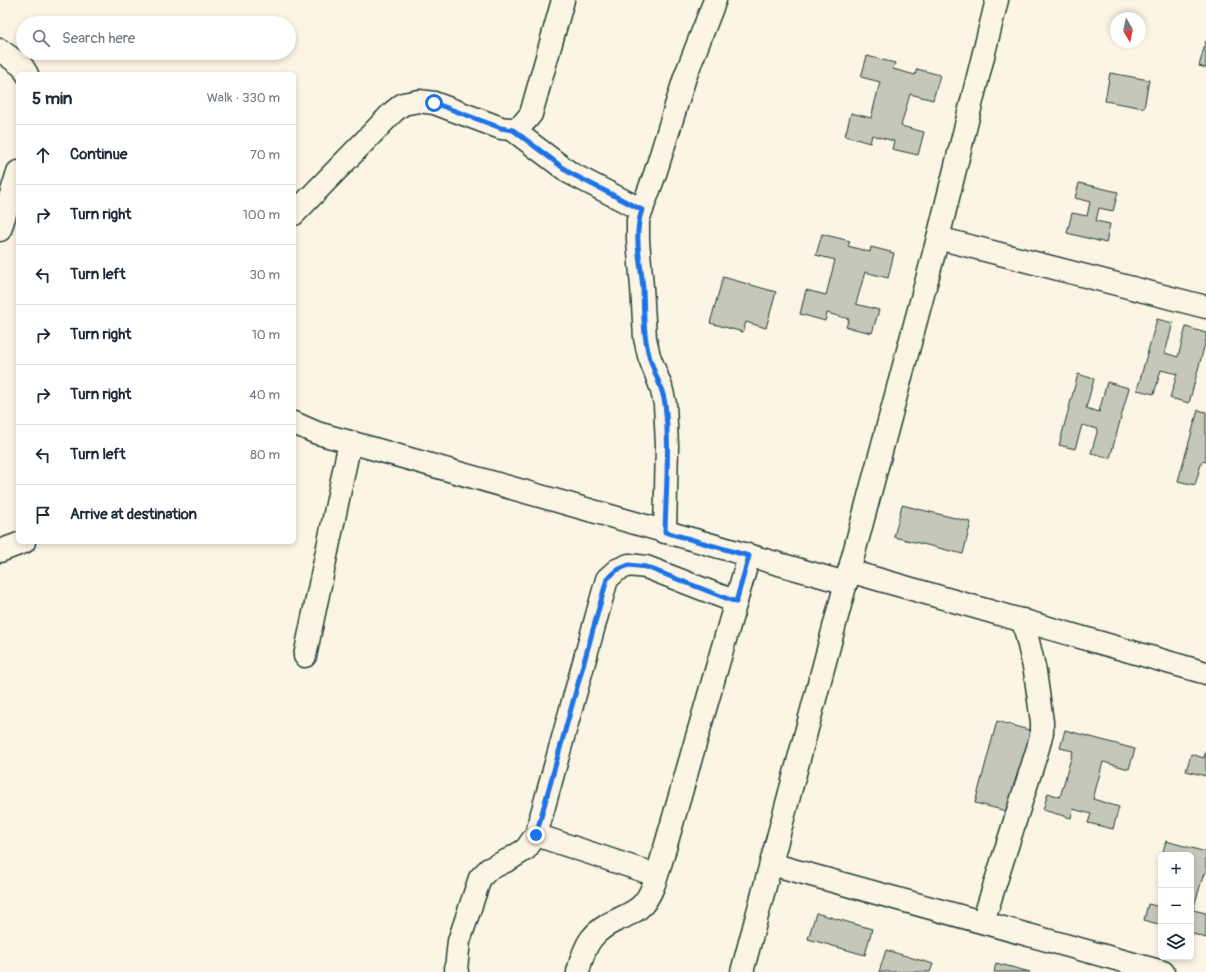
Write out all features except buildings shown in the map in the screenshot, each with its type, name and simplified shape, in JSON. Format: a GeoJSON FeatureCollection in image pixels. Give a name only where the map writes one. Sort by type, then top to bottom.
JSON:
{"type":"FeatureCollection","features":[{"type":"Feature","properties":{"kind":"street"},"geometry":{"type":"LineString","coordinates":[[513,130],[522,125],[531,114],[563,0]]}},
{"type":"Feature","properties":{"kind":"street"},"geometry":{"type":"LineString","coordinates":[[665,532],[667,446],[665,404],[661,387],[649,356],[645,338],[638,220],[685,77],[715,0]]}},
{"type":"Feature","properties":{"kind":"street"},"geometry":{"type":"LineString","coordinates":[[742,972],[938,238],[997,0]]}},
{"type":"Feature","properties":{"kind":"street"},"geometry":{"type":"LineString","coordinates":[[0,50],[22,66],[26,72]]}},
{"type":"Feature","properties":{"kind":"street"},"geometry":{"type":"LineString","coordinates":[[296,212],[393,112],[404,104],[419,100],[434,103],[501,128],[513,130],[570,173],[642,210]]}},
{"type":"Feature","properties":{"kind":"street"},"geometry":{"type":"LineString","coordinates":[[0,230],[16,178]]}},
{"type":"Feature","properties":{"kind":"street"},"geometry":{"type":"LineString","coordinates":[[938,238],[1206,307]]}},
{"type":"Feature","properties":{"kind":"street"},"geometry":{"type":"LineString","coordinates":[[296,424],[318,433],[749,556],[847,577],[1023,620],[1206,673]]}},
{"type":"Feature","properties":{"kind":"street"},"geometry":{"type":"LineString","coordinates":[[305,656],[350,442]]}},
{"type":"Feature","properties":{"kind":"street"},"geometry":{"type":"LineString","coordinates":[[0,551],[19,544]]}},
{"type":"Feature","properties":{"kind":"street"},"geometry":{"type":"LineString","coordinates":[[578,972],[582,957],[592,936],[607,924],[631,913],[643,904],[652,888],[664,855],[749,556]]}},
{"type":"Feature","properties":{"kind":"street"},"geometry":{"type":"LineString","coordinates":[[457,972],[459,940],[480,878],[490,869],[526,849],[536,835],[607,579],[617,570],[629,565],[646,567],[736,602]]}},
{"type":"Feature","properties":{"kind":"street"},"geometry":{"type":"LineString","coordinates":[[983,922],[1042,732],[1035,671],[1023,620]]}},
{"type":"Feature","properties":{"kind":"street"},"geometry":{"type":"LineString","coordinates":[[536,835],[656,875]]}},
{"type":"Feature","properties":{"kind":"street"},"geometry":{"type":"LineString","coordinates":[[771,864],[1163,972]]}},
{"type":"Feature","properties":{"kind":"route"},"geometry":{"type":"LineString","coordinates":[[434,103],[501,128],[513,130],[570,173],[642,210],[638,220],[638,240],[645,338],[649,356],[661,387],[665,404],[667,446],[665,532],[749,556],[736,602],[646,567],[629,565],[617,570],[607,579],[536,835]]}}]}
